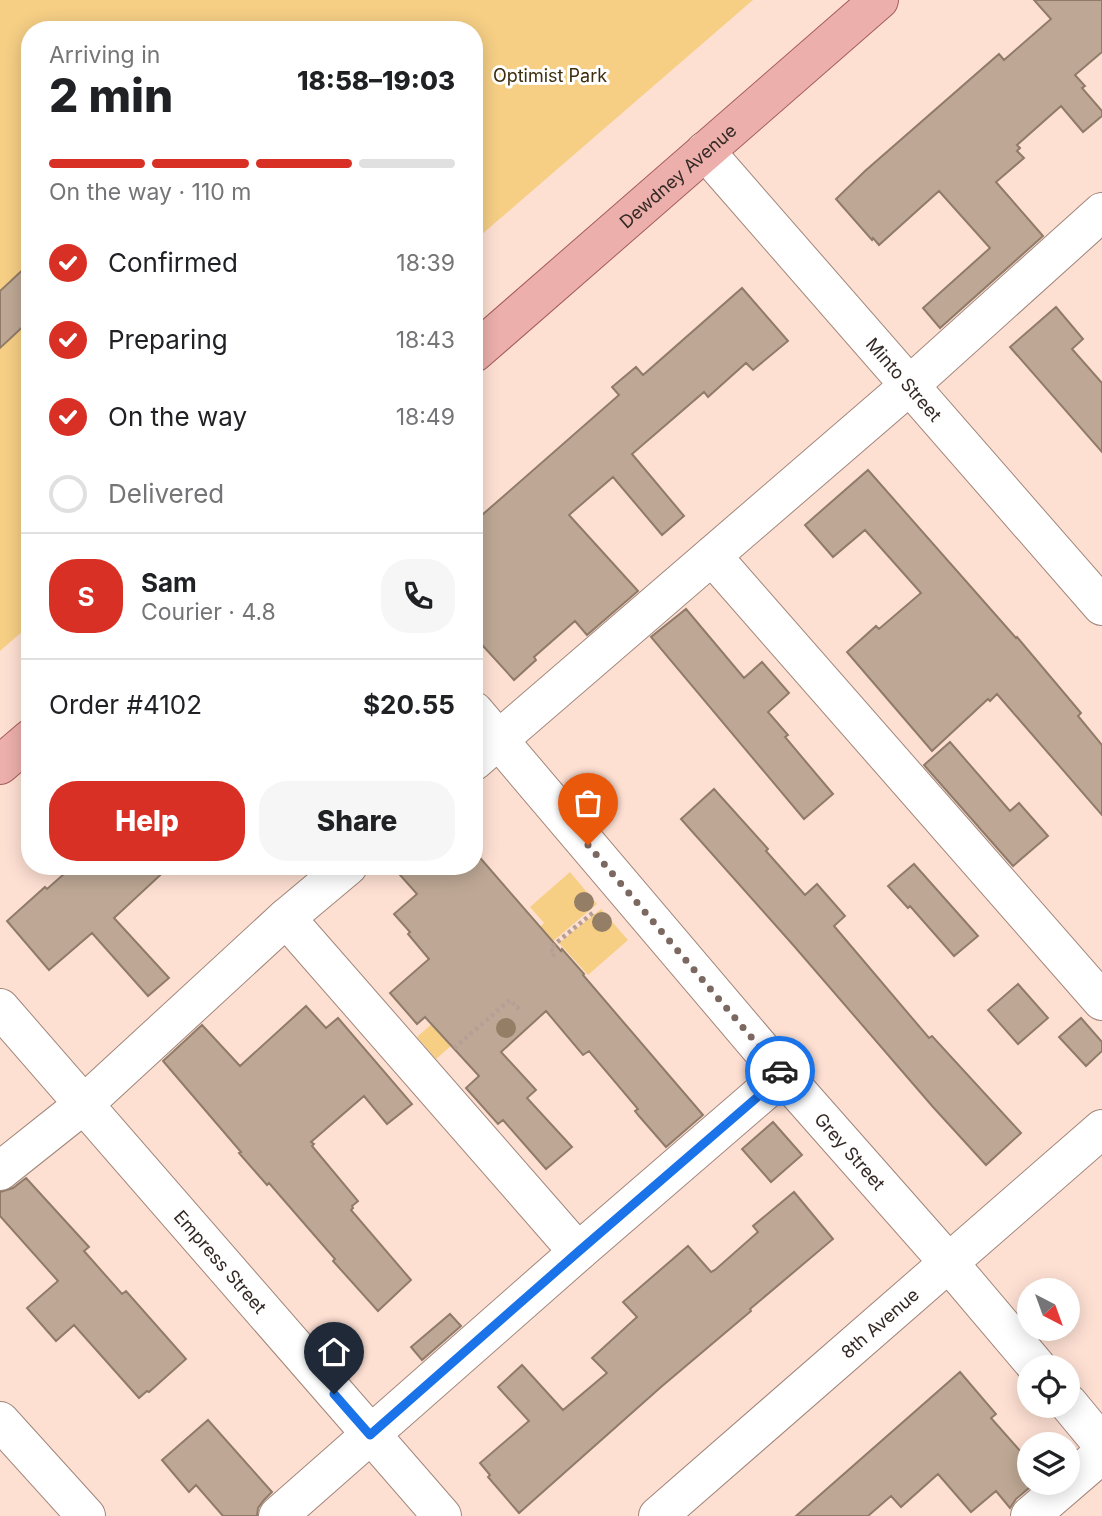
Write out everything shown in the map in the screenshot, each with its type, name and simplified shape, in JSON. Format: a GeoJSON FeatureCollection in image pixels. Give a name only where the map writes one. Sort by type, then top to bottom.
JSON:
{"type":"FeatureCollection","features":[{"type":"Feature","properties":{"kind":"main road","name":"Dewdney Avenue"},"geometry":{"type":"LineString","coordinates":[[483,345],[879,0]]}},
{"type":"Feature","properties":{"kind":"main road"},"geometry":{"type":"LineString","coordinates":[[0,765],[21,747]]}},
{"type":"Feature","properties":{"kind":"street","name":"Minto Street"},"geometry":{"type":"LineString","coordinates":[[705,151],[1102,606]]}},
{"type":"Feature","properties":{"kind":"street"},"geometry":{"type":"LineString","coordinates":[[487,751],[909,385],[1102,212]]}},
{"type":"Feature","properties":{"kind":"street"},"geometry":{"type":"LineString","coordinates":[[712,556],[1102,1001]]}},
{"type":"Feature","properties":{"kind":"street","name":"Grey Street"},"geometry":{"type":"LineString","coordinates":[[487,751],[783,1075],[1027,1355]]}},
{"type":"Feature","properties":{"kind":"street"},"geometry":{"type":"LineString","coordinates":[[0,1171],[83,1105],[286,918],[337,875]]}},
{"type":"Feature","properties":{"kind":"street"},"geometry":{"type":"LineString","coordinates":[[286,918],[578,1252]]}},
{"type":"Feature","properties":{"kind":"street","name":"Empress Street"},"geometry":{"type":"LineString","coordinates":[[0,1009],[442,1516]]}},
{"type":"Feature","properties":{"kind":"street"},"geometry":{"type":"LineString","coordinates":[[278,1516],[783,1075]]}},
{"type":"Feature","properties":{"kind":"street","name":"8th Avenue"},"geometry":{"type":"LineString","coordinates":[[658,1516],[1102,1129]]}},
{"type":"Feature","properties":{"kind":"street"},"geometry":{"type":"LineString","coordinates":[[1080,1417],[1102,1444]]}},
{"type":"Feature","properties":{"kind":"street"},"geometry":{"type":"LineString","coordinates":[[0,1422],[86,1516]]}},
{"type":"Feature","properties":{"kind":"street"},"geometry":{"type":"LineString","coordinates":[[1030,1516],[1102,1454]]}},
{"type":"Feature","properties":{"kind":"path"},"geometry":{"type":"LineString","coordinates":[[552,956],[555,954],[550,948],[601,905]]}},
{"type":"Feature","properties":{"kind":"path"},"geometry":{"type":"LineString","coordinates":[[454,1048],[510,1000],[517,1008],[521,1005]]}},
{"type":"Feature","properties":{"kind":"green space","name":"Optimist Park"},"geometry":{"type":"Polygon","coordinates":[[[0,0],[753,0],[483,233],[483,21],[21,21],[21,633],[0,651],[0,0]]]}},
{"type":"Feature","properties":{"kind":"green space"},"geometry":{"type":"Polygon","coordinates":[[[570,872],[597,904],[551,943],[538,929],[544,923],[530,907],[570,872]]]}},
{"type":"Feature","properties":{"kind":"green space"},"geometry":{"type":"Polygon","coordinates":[[[601,909],[628,940],[588,975],[559,943],[601,909]]]}},
{"type":"Feature","properties":{"kind":"green space"},"geometry":{"type":"Polygon","coordinates":[[[490,973],[504,1000],[436,1059],[417,1037],[490,973]]]}},
{"type":"Feature","properties":{"kind":"building"},"geometry":{"type":"Polygon","coordinates":[[[1034,0],[1102,0],[1102,52],[1075,75],[1085,86],[1082,88],[1102,111],[1102,116],[1083,132],[1061,106],[1017,145],[1020,148],[1017,151],[1024,158],[996,182],[1043,236],[940,328],[923,308],[990,248],[939,191],[879,245],[836,199],[999,54],[1004,60],[1051,19],[1034,0]]]}},
{"type":"Feature","properties":{"kind":"building"},"geometry":{"type":"Polygon","coordinates":[[[21,271],[21,328],[0,348],[0,291],[21,271]]]}},
{"type":"Feature","properties":{"kind":"building"},"geometry":{"type":"Polygon","coordinates":[[[742,288],[788,341],[753,370],[746,363],[708,397],[704,392],[632,454],[684,516],[662,535],[613,477],[569,515],[638,591],[587,635],[575,621],[534,657],[536,660],[514,680],[483,646],[483,514],[619,395],[612,387],[636,367],[643,375],[742,288]]]}},
{"type":"Feature","properties":{"kind":"building"},"geometry":{"type":"Polygon","coordinates":[[[1056,307],[1083,339],[1072,349],[1102,383],[1102,452],[1010,347],[1056,307]]]}},
{"type":"Feature","properties":{"kind":"building"},"geometry":{"type":"Polygon","coordinates":[[[868,470],[1081,713],[1078,716],[1102,745],[1102,815],[997,694],[990,701],[988,699],[932,751],[847,652],[876,626],[879,629],[921,593],[865,530],[833,557],[805,525],[868,470]]]}},
{"type":"Feature","properties":{"kind":"building"},"geometry":{"type":"Polygon","coordinates":[[[686,609],[744,678],[762,662],[789,693],[768,712],[788,735],[785,737],[833,794],[804,819],[651,637],[686,609]]]}},
{"type":"Feature","properties":{"kind":"building"},"geometry":{"type":"Polygon","coordinates":[[[950,742],[1010,811],[1019,803],[1048,836],[1013,866],[924,765],[950,742]]]}},
{"type":"Feature","properties":{"kind":"building"},"geometry":{"type":"Polygon","coordinates":[[[714,789],[805,895],[817,884],[845,916],[834,926],[929,1038],[932,1036],[1021,1133],[986,1165],[681,819],[714,789]]]}},
{"type":"Feature","properties":{"kind":"building"},"geometry":{"type":"Polygon","coordinates":[[[483,861],[584,974],[703,1115],[666,1147],[589,1051],[583,1055],[546,1011],[501,1052],[536,1090],[527,1098],[572,1147],[546,1169],[503,1120],[498,1124],[466,1088],[479,1076],[425,1017],[417,1024],[390,993],[429,959],[394,914],[417,894],[400,875],[483,875],[483,861]]]}},
{"type":"Feature","properties":{"kind":"building"},"geometry":{"type":"Polygon","coordinates":[[[914,864],[978,936],[954,956],[910,906],[908,908],[888,886],[914,864]]]}},
{"type":"Feature","properties":{"kind":"building"},"geometry":{"type":"Polygon","coordinates":[[[63,875],[160,875],[114,918],[169,978],[148,996],[92,933],[49,970],[7,921],[45,887],[47,889],[63,875]]]}},
{"type":"Feature","properties":{"kind":"building"},"geometry":{"type":"Polygon","coordinates":[[[1018,984],[1048,1018],[1018,1044],[988,1010],[1018,984]]]}},
{"type":"Feature","properties":{"kind":"building"},"geometry":{"type":"Polygon","coordinates":[[[306,1006],[326,1028],[338,1018],[412,1104],[387,1124],[364,1096],[311,1142],[358,1201],[351,1210],[411,1280],[378,1311],[269,1183],[267,1185],[239,1153],[241,1152],[163,1061],[202,1025],[240,1066],[306,1006]]]}},
{"type":"Feature","properties":{"kind":"building"},"geometry":{"type":"Polygon","coordinates":[[[1081,1018],[1102,1042],[1102,1051],[1086,1066],[1059,1037],[1081,1018]]]}},
{"type":"Feature","properties":{"kind":"building"},"geometry":{"type":"Polygon","coordinates":[[[773,1122],[802,1155],[771,1182],[742,1149],[773,1122]]]}},
{"type":"Feature","properties":{"kind":"building"},"geometry":{"type":"Polygon","coordinates":[[[26,1178],[89,1247],[84,1251],[122,1294],[126,1291],[186,1359],[139,1398],[74,1325],[56,1341],[27,1308],[58,1281],[0,1216],[0,1192],[13,1188],[26,1178]]]}},
{"type":"Feature","properties":{"kind":"building"},"geometry":{"type":"Polygon","coordinates":[[[794,1192],[833,1239],[519,1513],[488,1477],[490,1475],[480,1463],[529,1421],[498,1387],[522,1365],[563,1410],[607,1373],[592,1358],[637,1317],[623,1302],[688,1246],[711,1272],[715,1270],[758,1232],[753,1226],[794,1192]]]}},
{"type":"Feature","properties":{"kind":"building"},"geometry":{"type":"Polygon","coordinates":[[[450,1314],[461,1326],[422,1360],[411,1347],[450,1314]]]}},
{"type":"Feature","properties":{"kind":"building"},"geometry":{"type":"Polygon","coordinates":[[[960,1372],[996,1414],[991,1418],[1017,1447],[1017,1495],[1021,1495],[1010,1508],[996,1491],[971,1512],[938,1474],[901,1507],[891,1496],[868,1516],[796,1516],[960,1372]]]}},
{"type":"Feature","properties":{"kind":"building"},"geometry":{"type":"Polygon","coordinates":[[[208,1420],[272,1492],[258,1508],[257,1516],[223,1516],[196,1485],[189,1492],[162,1460],[208,1420]]]}},
{"type":"Feature","properties":{"kind":"way so far"},"geometry":{"type":"LineString","coordinates":[[588,845],[780,1071]]}},
{"type":"Feature","properties":{"kind":"route"},"geometry":{"type":"LineString","coordinates":[[334,1394],[370,1435],[783,1075],[780,1071]]}}]}
